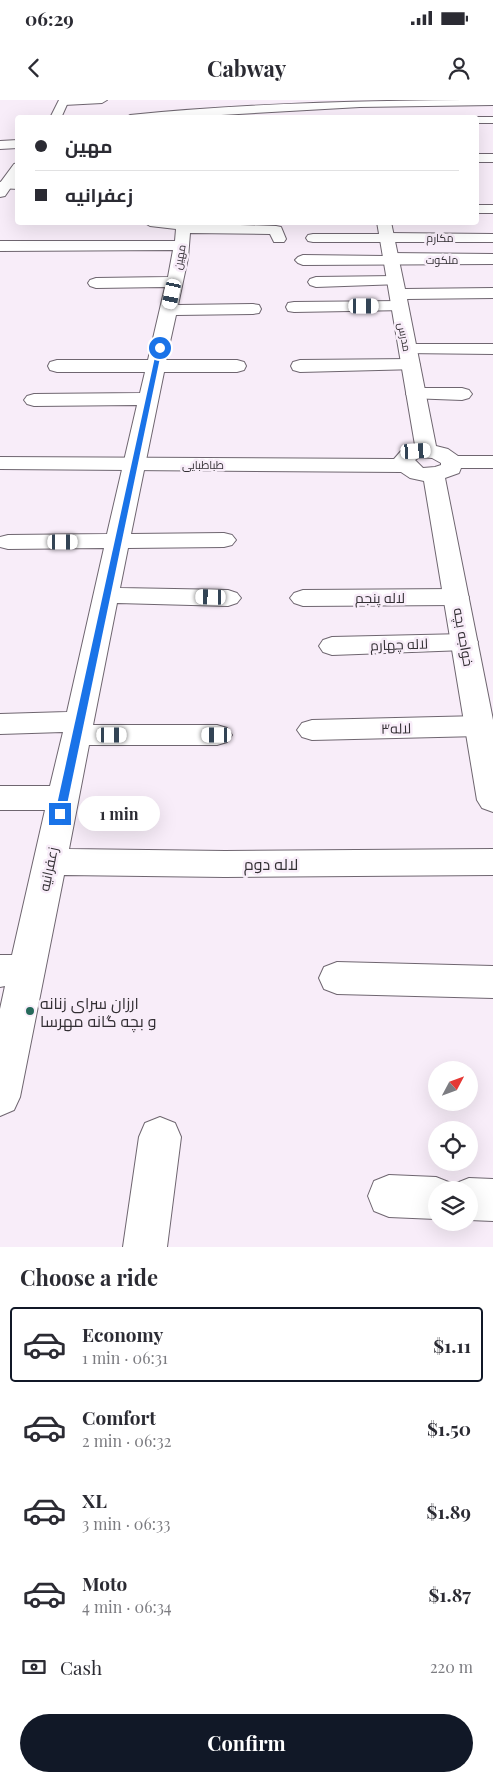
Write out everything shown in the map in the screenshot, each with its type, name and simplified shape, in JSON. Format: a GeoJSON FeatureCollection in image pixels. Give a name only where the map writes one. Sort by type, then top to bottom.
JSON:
{"type":"FeatureCollection","features":[{"type":"Feature","properties":{"kind":"street"},"geometry":{"type":"LineString","coordinates":[[57,115],[64,101],[102,100]]}},
{"type":"Feature","properties":{"kind":"street"},"geometry":{"type":"LineString","coordinates":[[237,100],[246,112]]}},
{"type":"Feature","properties":{"kind":"street"},"geometry":{"type":"LineString","coordinates":[[208,115],[246,112],[362,110],[439,103],[493,104]]}},
{"type":"Feature","properties":{"kind":"street"},"geometry":{"type":"LineString","coordinates":[[479,120],[493,120]]}},
{"type":"Feature","properties":{"kind":"street"},"geometry":{"type":"LineString","coordinates":[[0,145],[15,144]]}},
{"type":"Feature","properties":{"kind":"street"},"geometry":{"type":"LineString","coordinates":[[479,158],[493,158]]}},
{"type":"Feature","properties":{"kind":"street"},"geometry":{"type":"LineString","coordinates":[[8,188],[15,173]]}},
{"type":"Feature","properties":{"kind":"street"},"geometry":{"type":"LineString","coordinates":[[479,209],[493,209]]}},
{"type":"Feature","properties":{"kind":"street"},"geometry":{"type":"LineString","coordinates":[[159,225],[183,233]]}},
{"type":"Feature","properties":{"kind":"street"},"geometry":{"type":"LineString","coordinates":[[98,245],[102,230]]}},
{"type":"Feature","properties":{"kind":"street"},"geometry":{"type":"LineString","coordinates":[[0,246],[98,245],[183,233],[276,230],[279,240]]}},
{"type":"Feature","properties":{"kind":"street","name":"مهین"},"geometry":{"type":"LineString","coordinates":[[134,464],[183,233]]}},
{"type":"Feature","properties":{"kind":"street","name":"مکارم"},"geometry":{"type":"LineString","coordinates":[[312,238],[386,233],[493,238]]}},
{"type":"Feature","properties":{"kind":"street","name":"مدرس"},"geometry":{"type":"LineString","coordinates":[[386,233],[416,394],[438,463]]}},
{"type":"Feature","properties":{"kind":"street","name":"ملکوت"},"geometry":{"type":"LineString","coordinates":[[303,260],[493,259]]}},
{"type":"Feature","properties":{"kind":"street"},"geometry":{"type":"LineString","coordinates":[[316,282],[397,294]]}},
{"type":"Feature","properties":{"kind":"street"},"geometry":{"type":"LineString","coordinates":[[96,284],[171,296],[253,302]]}},
{"type":"Feature","properties":{"kind":"street"},"geometry":{"type":"LineString","coordinates":[[294,307],[397,294],[493,293]]}},
{"type":"Feature","properties":{"kind":"street"},"geometry":{"type":"LineString","coordinates":[[300,366],[493,349]]}},
{"type":"Feature","properties":{"kind":"street"},"geometry":{"type":"LineString","coordinates":[[57,366],[237,366]]}},
{"type":"Feature","properties":{"kind":"street"},"geometry":{"type":"LineString","coordinates":[[416,394],[462,394]]}},
{"type":"Feature","properties":{"kind":"street"},"geometry":{"type":"LineString","coordinates":[[34,400],[148,400]]}},
{"type":"Feature","properties":{"kind":"street","name":"طباطبایی"},"geometry":{"type":"LineString","coordinates":[[0,463],[405,466],[404,460],[408,455],[416,451],[438,463]]}},
{"type":"Feature","properties":{"kind":"street"},"geometry":{"type":"LineString","coordinates":[[438,463],[493,462]]}},
{"type":"Feature","properties":{"kind":"street","name":"خواجه بچه"},"geometry":{"type":"LineString","coordinates":[[438,463],[456,596],[493,800]]}},
{"type":"Feature","properties":{"kind":"street","name":"زعفرانیه"},"geometry":{"type":"LineString","coordinates":[[0,1097],[13,970],[50,862],[134,464]]}},
{"type":"Feature","properties":{"kind":"street"},"geometry":{"type":"LineString","coordinates":[[8,542],[224,540]]}},
{"type":"Feature","properties":{"kind":"street"},"geometry":{"type":"LineString","coordinates":[[106,596],[228,598]]}},
{"type":"Feature","properties":{"kind":"street","name":"لاله پنجم"},"geometry":{"type":"LineString","coordinates":[[303,598],[456,596]]}},
{"type":"Feature","properties":{"kind":"street","name":"لاله چهارم"},"geometry":{"type":"LineString","coordinates":[[332,646],[465,642]]}},
{"type":"Feature","properties":{"kind":"street"},"geometry":{"type":"LineString","coordinates":[[0,724],[217,735]]}},
{"type":"Feature","properties":{"kind":"street","name":"لاله۳"},"geometry":{"type":"LineString","coordinates":[[312,730],[480,726]]}},
{"type":"Feature","properties":{"kind":"street"},"geometry":{"type":"LineString","coordinates":[[0,798],[63,798]]}},
{"type":"Feature","properties":{"kind":"street","name":"لاله دوم"},"geometry":{"type":"LineString","coordinates":[[50,862],[493,862]]}},
{"type":"Feature","properties":{"kind":"street"},"geometry":{"type":"LineString","coordinates":[[337,978],[493,982]]}},
{"type":"Feature","properties":{"kind":"street"},"geometry":{"type":"LineString","coordinates":[[146,1247],[160,1137]]}},
{"type":"Feature","properties":{"kind":"street"},"geometry":{"type":"LineString","coordinates":[[389,1196],[428,1198]]}},
{"type":"Feature","properties":{"kind":"street"},"geometry":{"type":"LineString","coordinates":[[478,1199],[493,1200]]}},
{"type":"Feature","properties":{"kind":"place","name":"ارزان سرای زنانه و بچه گانه مهرسا"},"geometry":{"type":"Point","coordinates":[30,1011]}},
{"type":"Feature","properties":{"kind":"route"},"geometry":{"type":"LineString","coordinates":[[60,814],[160,348]]}}]}
